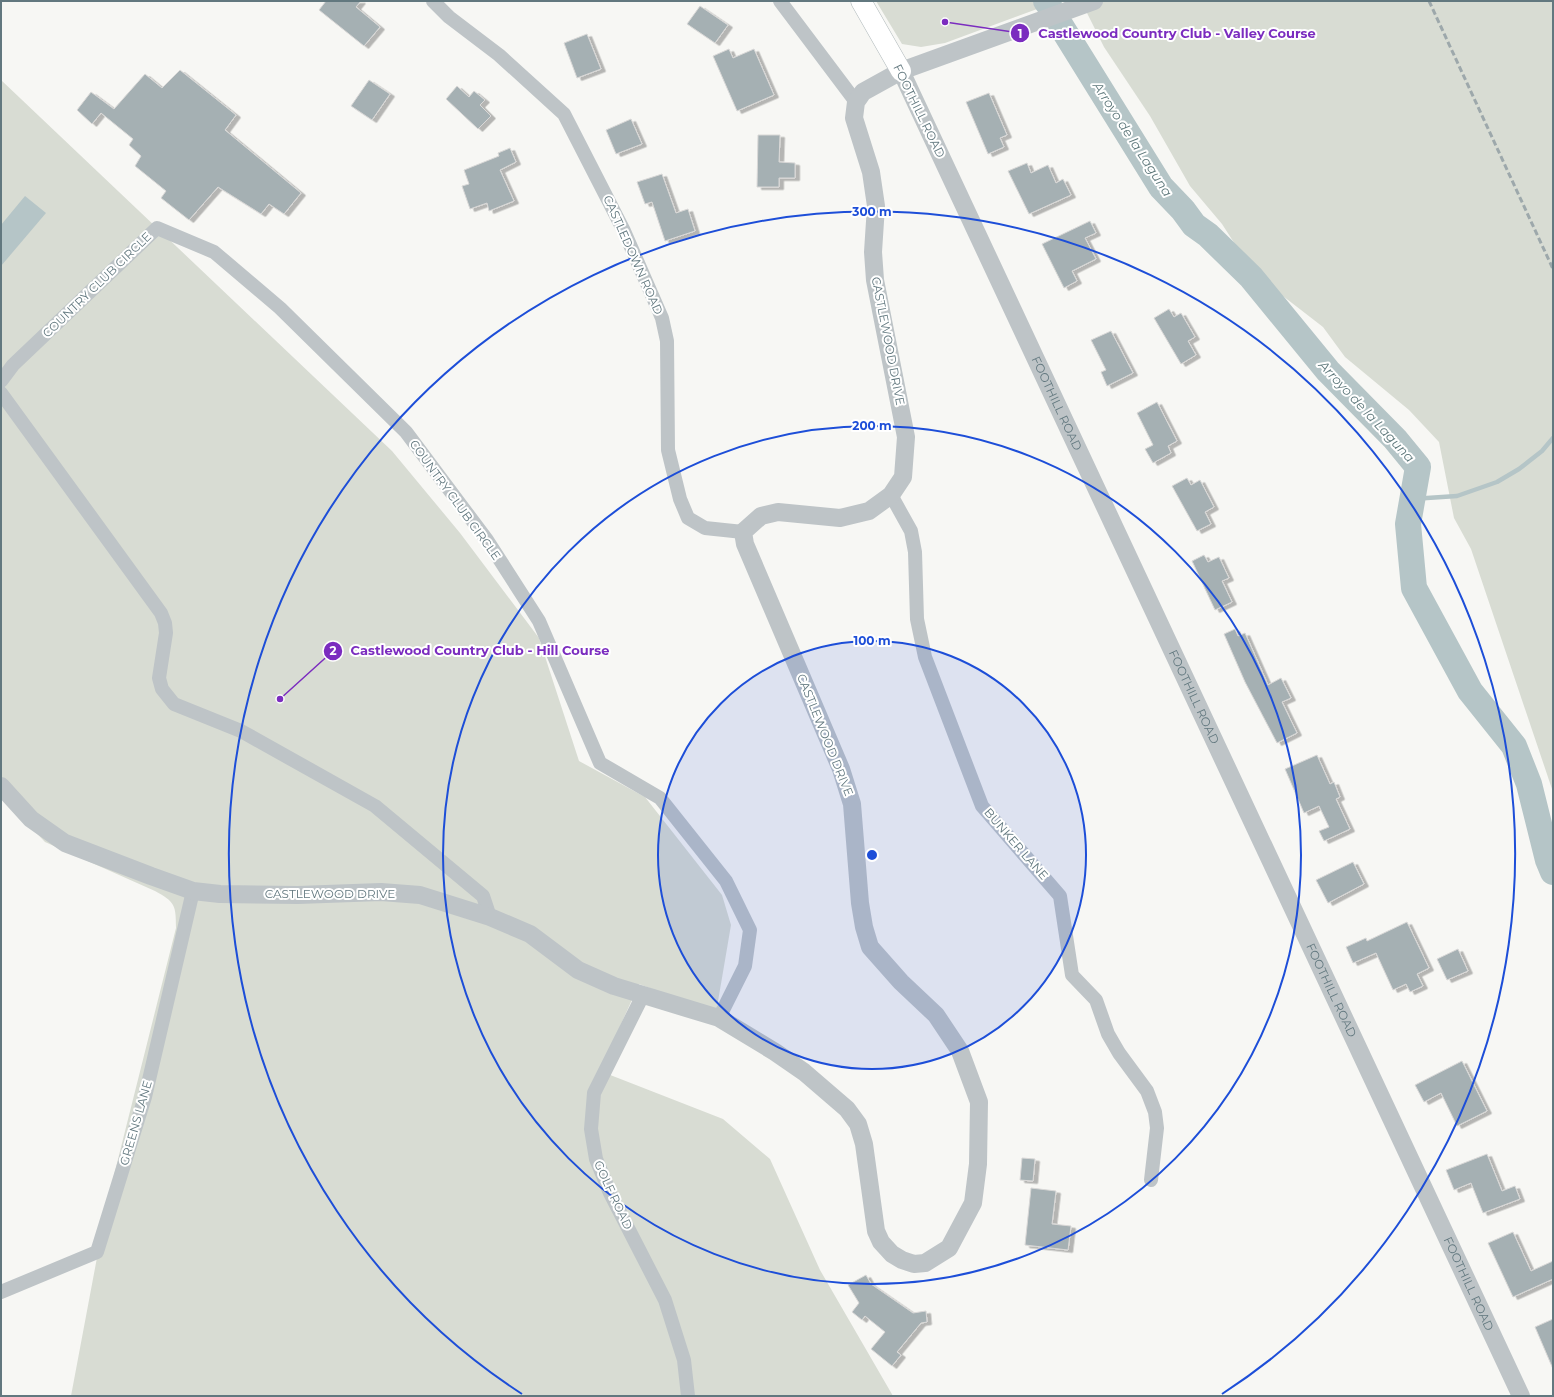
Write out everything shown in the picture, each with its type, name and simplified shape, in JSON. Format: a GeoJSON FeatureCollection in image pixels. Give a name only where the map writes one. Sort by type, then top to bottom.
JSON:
{"type":"FeatureCollection","features":[{"type":"Feature","properties":{"kind":"main road","name":"FOOTHILL ROAD"},"geometry":{"type":"LineString","coordinates":[[862,1],[901,71]]}},
{"type":"Feature","properties":{"kind":"street","name":"CASTLEDOWN ROAD"},"geometry":{"type":"LineString","coordinates":[[433,1],[449,17],[499,56],[564,114],[624,231],[662,318],[667,340],[668,450],[680,499],[688,518],[705,528],[743,532]]}},
{"type":"Feature","properties":{"kind":"street"},"geometry":{"type":"LineString","coordinates":[[780,1],[856,102],[863,92],[901,71],[1094,1]]}},
{"type":"Feature","properties":{"kind":"street","name":"FOOTHILL ROAD"},"geometry":{"type":"LineString","coordinates":[[901,71],[1521,1396]]}},
{"type":"Feature","properties":{"kind":"street","name":"CASTLEWOOD DRIVE"},"geometry":{"type":"LineString","coordinates":[[1,786],[31,819],[65,843],[193,891],[220,894],[381,892],[420,896],[490,917],[530,934],[578,970],[614,986],[719,1018],[775,1052],[804,1072],[833,1096],[858,1124],[864,1144],[876,1230],[881,1242],[892,1254],[902,1260],[914,1264],[924,1263],[948,1248],[973,1203],[978,1164],[979,1102],[960,1051],[936,1015],[901,982],[870,947],[864,927],[860,903],[852,804],[841,769],[745,544],[743,532],[761,516],[778,512],[840,518],[869,511],[891,495],[903,477],[906,437],[875,280],[873,252],[876,206],[871,172],[854,118],[856,102]]}},
{"type":"Feature","properties":{"kind":"street","name":"COUNTRY CLUB CIRCLE"},"geometry":{"type":"LineString","coordinates":[[1,381],[13,365],[157,228],[214,252],[280,308],[406,432],[487,540],[539,621],[600,763],[660,798],[726,881],[750,930],[745,966],[719,1018]]}},
{"type":"Feature","properties":{"kind":"street"},"geometry":{"type":"LineString","coordinates":[[1,393],[161,613],[165,622],[166,633],[159,678],[162,689],[174,704],[241,731],[375,806],[483,896],[490,917]]}},
{"type":"Feature","properties":{"kind":"street","name":"BUNKER LANE"},"geometry":{"type":"LineString","coordinates":[[891,495],[911,531],[915,552],[917,619],[926,656],[982,806],[1060,896],[1072,975],[1096,1000],[1108,1034],[1119,1054],[1147,1091],[1155,1112],[1157,1128],[1151,1180]]}},
{"type":"Feature","properties":{"kind":"street","name":"GREENS LANE"},"geometry":{"type":"LineString","coordinates":[[1,1292],[97,1252],[145,1097],[193,891]]}},
{"type":"Feature","properties":{"kind":"street","name":"GOLF ROAD"},"geometry":{"type":"LineString","coordinates":[[644,995],[594,1093],[591,1129],[596,1159],[610,1193],[665,1300],[684,1360],[688,1396]]}},
{"type":"Feature","properties":{"kind":"shaded area"},"geometry":{"type":"Polygon","coordinates":[[[876,1],[1059,1],[945,43],[921,47],[902,44],[876,1]]]}},
{"type":"Feature","properties":{"kind":"shaded area"},"geometry":{"type":"Polygon","coordinates":[[[1081,1],[1553,1],[1553,792],[1471,549],[1454,518],[1439,442],[1409,410],[1345,357],[1323,327],[1266,283],[1242,255],[1222,224],[1190,186],[1150,116],[1104,47],[1081,1]]]}},
{"type":"Feature","properties":{"kind":"shaded area"},"geometry":{"type":"Polygon","coordinates":[[[1,80],[392,451],[460,533],[539,638],[579,761],[645,797],[722,895],[731,925],[716,1013],[639,984],[600,1071],[723,1119],[770,1159],[820,1270],[893,1396],[71,1396],[108,1199],[176,928],[176,914],[170,901],[155,891],[45,842],[1,796],[1,80]]]}},
{"type":"Feature","properties":{"kind":"shaded area"},"geometry":{"type":"Polygon","coordinates":[[[25,196],[46,213],[1,266],[1,225],[25,196]]]}},
{"type":"Feature","properties":{"kind":"building"},"geometry":{"type":"Polygon","coordinates":[[[326,1],[361,1],[356,7],[380,27],[364,46],[319,10],[326,1]]]}},
{"type":"Feature","properties":{"kind":"building"},"geometry":{"type":"Polygon","coordinates":[[[700,6],[728,25],[715,43],[687,24],[700,6]]]}},
{"type":"Feature","properties":{"kind":"building"},"geometry":{"type":"Polygon","coordinates":[[[587,34],[601,69],[577,78],[564,43],[587,34]]]}},
{"type":"Feature","properties":{"kind":"building"},"geometry":{"type":"Polygon","coordinates":[[[729,49],[733,58],[754,49],[774,95],[737,111],[713,56],[729,49]]]}},
{"type":"Feature","properties":{"kind":"building"},"geometry":{"type":"Polygon","coordinates":[[[180,70],[236,115],[225,130],[301,193],[284,214],[269,204],[261,214],[218,187],[189,220],[161,198],[166,191],[135,166],[141,156],[129,145],[133,139],[101,113],[92,124],[77,110],[91,92],[114,109],[145,74],[162,88],[180,70]]]}},
{"type":"Feature","properties":{"kind":"building"},"geometry":{"type":"Polygon","coordinates":[[[369,80],[390,94],[372,120],[351,106],[369,80]]]}},
{"type":"Feature","properties":{"kind":"building"},"geometry":{"type":"Polygon","coordinates":[[[457,86],[469,97],[474,91],[485,100],[480,105],[491,116],[478,129],[446,99],[457,86]]]}},
{"type":"Feature","properties":{"kind":"building"},"geometry":{"type":"Polygon","coordinates":[[[989,93],[1007,135],[1000,138],[1004,147],[988,154],[966,102],[989,93]]]}},
{"type":"Feature","properties":{"kind":"building"},"geometry":{"type":"Polygon","coordinates":[[[631,119],[642,144],[616,154],[606,130],[631,119]]]}},
{"type":"Feature","properties":{"kind":"building"},"geometry":{"type":"Polygon","coordinates":[[[758,135],[780,135],[779,162],[795,163],[795,178],[779,178],[779,187],[757,187],[758,135]]]}},
{"type":"Feature","properties":{"kind":"building"},"geometry":{"type":"Polygon","coordinates":[[[510,148],[516,162],[500,170],[514,201],[489,211],[487,203],[470,209],[462,186],[469,184],[464,170],[499,156],[498,153],[510,148]]]}},
{"type":"Feature","properties":{"kind":"building"},"geometry":{"type":"Polygon","coordinates":[[[1027,163],[1031,173],[1048,165],[1056,183],[1063,179],[1071,195],[1029,214],[1008,171],[1027,163]]]}},
{"type":"Feature","properties":{"kind":"building"},"geometry":{"type":"Polygon","coordinates":[[[662,174],[676,213],[688,209],[695,231],[665,241],[652,202],[645,204],[637,182],[662,174]]]}},
{"type":"Feature","properties":{"kind":"building"},"geometry":{"type":"Polygon","coordinates":[[[1090,221],[1096,233],[1085,238],[1096,259],[1072,271],[1077,281],[1064,288],[1042,244],[1090,221]]]}},
{"type":"Feature","properties":{"kind":"building"},"geometry":{"type":"Polygon","coordinates":[[[1169,309],[1174,317],[1181,313],[1195,337],[1188,341],[1196,355],[1181,364],[1154,318],[1169,309]]]}},
{"type":"Feature","properties":{"kind":"building"},"geometry":{"type":"Polygon","coordinates":[[[1111,331],[1133,373],[1107,386],[1101,372],[1106,370],[1091,340],[1111,331]]]}},
{"type":"Feature","properties":{"kind":"building"},"geometry":{"type":"Polygon","coordinates":[[[1157,402],[1177,441],[1168,446],[1171,453],[1153,463],[1145,449],[1153,445],[1137,413],[1157,402]]]}},
{"type":"Feature","properties":{"kind":"building"},"geometry":{"type":"Polygon","coordinates":[[[1187,478],[1191,485],[1200,480],[1214,507],[1205,512],[1211,524],[1197,531],[1172,486],[1187,478]]]}},
{"type":"Feature","properties":{"kind":"building"},"geometry":{"type":"Polygon","coordinates":[[[1204,555],[1208,562],[1219,557],[1229,578],[1222,581],[1232,602],[1215,610],[1192,561],[1204,555]]]}},
{"type":"Feature","properties":{"kind":"building"},"geometry":{"type":"Polygon","coordinates":[[[1235,629],[1238,636],[1245,633],[1268,685],[1281,678],[1291,698],[1282,702],[1297,733],[1277,743],[1245,682],[1224,634],[1235,629]]]}},
{"type":"Feature","properties":{"kind":"building"},"geometry":{"type":"Polygon","coordinates":[[[1317,755],[1330,784],[1334,782],[1340,797],[1336,799],[1350,829],[1324,841],[1319,831],[1329,827],[1319,806],[1304,813],[1285,769],[1317,755]]]}},
{"type":"Feature","properties":{"kind":"building"},"geometry":{"type":"Polygon","coordinates":[[[1353,862],[1364,884],[1328,903],[1316,880],[1353,862]]]}},
{"type":"Feature","properties":{"kind":"building"},"geometry":{"type":"Polygon","coordinates":[[[1407,922],[1429,968],[1417,974],[1423,986],[1410,992],[1406,984],[1393,990],[1376,953],[1353,963],[1346,947],[1366,938],[1367,941],[1407,922]]]}},
{"type":"Feature","properties":{"kind":"building"},"geometry":{"type":"Polygon","coordinates":[[[1458,949],[1468,971],[1447,980],[1437,959],[1458,949]]]}},
{"type":"Feature","properties":{"kind":"building"},"geometry":{"type":"Polygon","coordinates":[[[1462,1061],[1487,1111],[1457,1126],[1441,1093],[1424,1102],[1415,1085],[1462,1061]]]}},
{"type":"Feature","properties":{"kind":"building"},"geometry":{"type":"Polygon","coordinates":[[[1487,1154],[1502,1191],[1515,1186],[1520,1199],[1483,1213],[1471,1183],[1454,1190],[1446,1170],[1487,1154]]]}},
{"type":"Feature","properties":{"kind":"building"},"geometry":{"type":"Polygon","coordinates":[[[1022,1158],[1035,1159],[1033,1181],[1020,1180],[1022,1158]]]}},
{"type":"Feature","properties":{"kind":"building"},"geometry":{"type":"Polygon","coordinates":[[[1031,1188],[1056,1191],[1052,1224],[1071,1226],[1068,1250],[1025,1245],[1031,1188]]]}},
{"type":"Feature","properties":{"kind":"building"},"geometry":{"type":"Polygon","coordinates":[[[1513,1232],[1531,1271],[1553,1261],[1553,1279],[1513,1297],[1488,1243],[1513,1232]]]}},
{"type":"Feature","properties":{"kind":"building"},"geometry":{"type":"Polygon","coordinates":[[[866,1275],[871,1284],[913,1313],[926,1311],[927,1322],[921,1323],[897,1352],[901,1355],[892,1366],[871,1349],[885,1332],[865,1316],[862,1320],[852,1312],[859,1303],[848,1285],[866,1275]]]}},
{"type":"Feature","properties":{"kind":"building"},"geometry":{"type":"Polygon","coordinates":[[[1553,1319],[1553,1369],[1535,1327],[1553,1319]]]}},
{"type":"Feature","properties":{"kind":"waterway","name":"Arroyo de la Laguna"},"geometry":{"type":"LineString","coordinates":[[1046,1],[1049,5]]}},
{"type":"Feature","properties":{"kind":"waterway","name":"Arroyo de la Laguna"},"geometry":{"type":"LineString","coordinates":[[1061,26],[1161,187],[1183,210],[1194,225],[1208,235],[1251,277],[1328,371],[1395,439],[1418,467],[1408,524],[1414,588],[1470,691],[1514,746],[1529,784],[1548,860],[1553,872]]}},
{"type":"Feature","properties":{"kind":"waterway"},"geometry":{"type":"LineString","coordinates":[[1412,499],[1457,496],[1497,482],[1519,469],[1542,451],[1553,438]]}},
{"type":"Feature","properties":{"kind":"railway"},"geometry":{"type":"LineString","coordinates":[[1429,1],[1553,269]]}},
{"type":"Feature","properties":{"kind":"place","name":"Castlewood Country Club - Valley Course"},"geometry":{"type":"Point","coordinates":[945,22]}},
{"type":"Feature","properties":{"kind":"place","name":"Castlewood Country Club - Hill Course"},"geometry":{"type":"Point","coordinates":[280,699]}}]}
